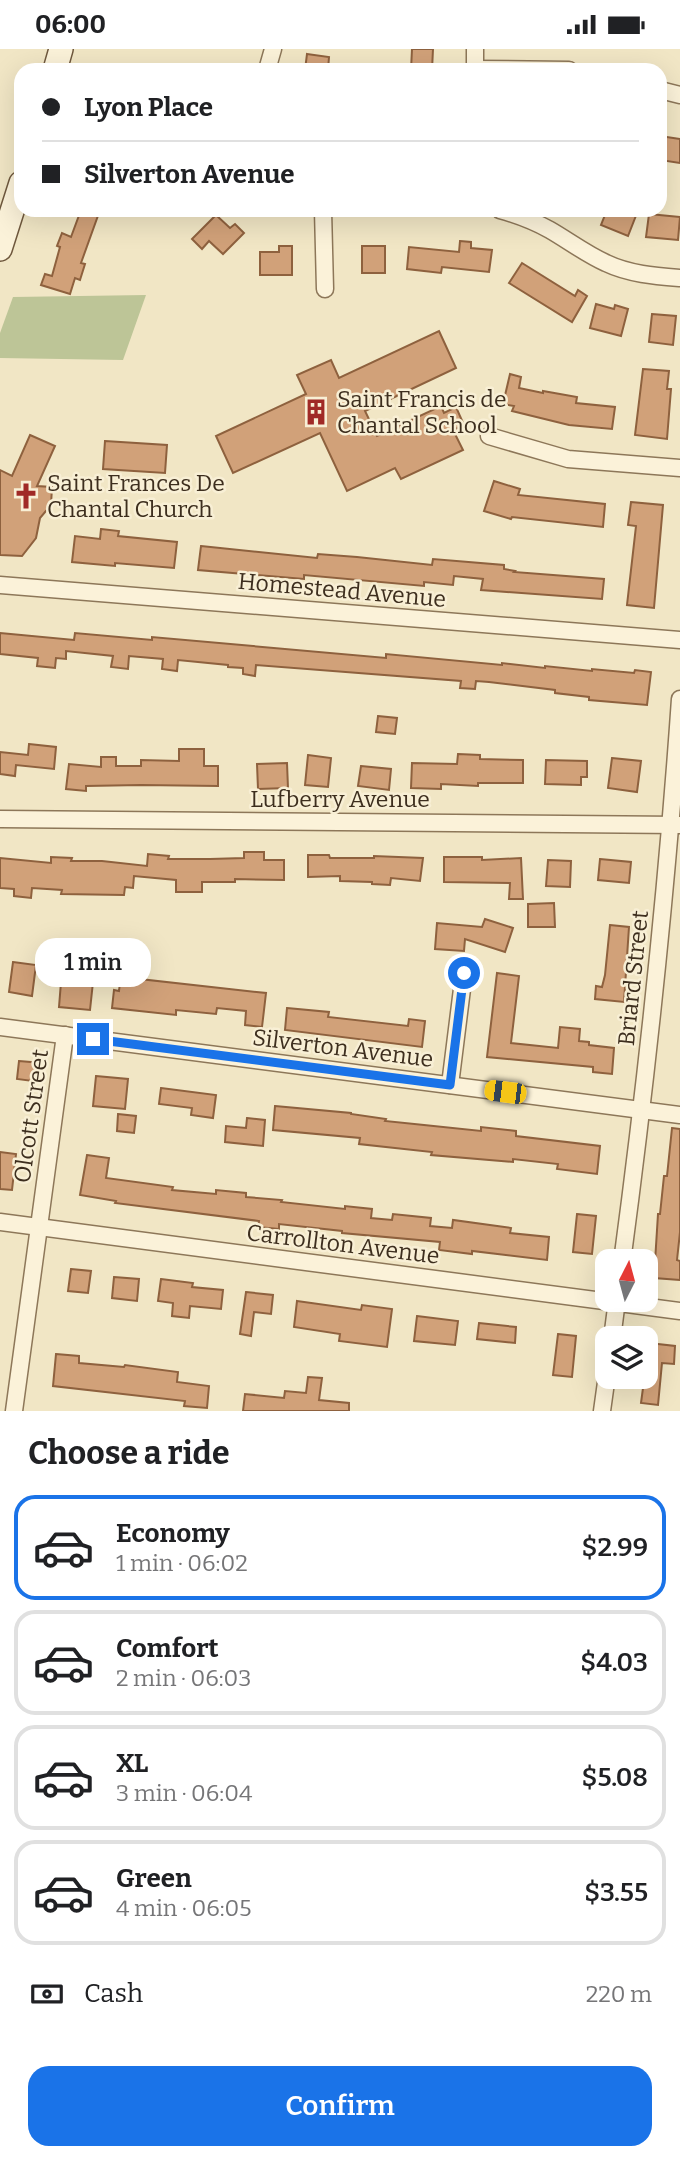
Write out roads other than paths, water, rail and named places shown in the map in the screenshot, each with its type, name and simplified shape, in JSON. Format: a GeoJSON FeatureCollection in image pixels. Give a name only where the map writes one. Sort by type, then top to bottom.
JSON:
{"type":"FeatureCollection","features":[{"type":"Feature","properties":{"kind":"main road"},"geometry":{"type":"LineString","coordinates":[[0,249],[14,205]]}},
{"type":"Feature","properties":{"kind":"street"},"geometry":{"type":"LineString","coordinates":[[323,217],[326,289]]}},
{"type":"Feature","properties":{"kind":"street"},"geometry":{"type":"LineString","coordinates":[[524,217],[607,264],[627,271],[680,278]]}},
{"type":"Feature","properties":{"kind":"street"},"geometry":{"type":"LineString","coordinates":[[489,436],[568,459],[680,468]]}},
{"type":"Feature","properties":{"kind":"street","name":"Homestead Avenue"},"geometry":{"type":"LineString","coordinates":[[0,585],[680,640]]}},
{"type":"Feature","properties":{"kind":"street","name":"Briard Street"},"geometry":{"type":"LineString","coordinates":[[624,1249],[676,825],[680,699]]}},
{"type":"Feature","properties":{"kind":"street","name":"Lufberry Avenue"},"geometry":{"type":"LineString","coordinates":[[0,819],[676,825]]}},
{"type":"Feature","properties":{"kind":"street"},"geometry":{"type":"LineString","coordinates":[[450,1085],[464,973]]}},
{"type":"Feature","properties":{"kind":"street","name":"Silverton Avenue"},"geometry":{"type":"LineString","coordinates":[[0,1027],[680,1115]]}},
{"type":"Feature","properties":{"kind":"street","name":"Olcott Street"},"geometry":{"type":"LineString","coordinates":[[15,1411],[65,1035]]}},
{"type":"Feature","properties":{"kind":"street","name":"Carrollton Avenue"},"geometry":{"type":"LineString","coordinates":[[0,1222],[595,1299]]}},
{"type":"Feature","properties":{"kind":"street","name":"Carrollton Avenue"},"geometry":{"type":"LineString","coordinates":[[658,1308],[680,1311]]}},
{"type":"Feature","properties":{"kind":"street"},"geometry":{"type":"LineString","coordinates":[[603,1411],[605,1389]]}},
{"type":"Feature","properties":{"kind":"place","name":"Saint Francis de Chantal School"},"geometry":{"type":"Point","coordinates":[316,412]}},
{"type":"Feature","properties":{"kind":"place","name":"Saint Frances De Chantal Church"},"geometry":{"type":"Point","coordinates":[26,496]}}]}
